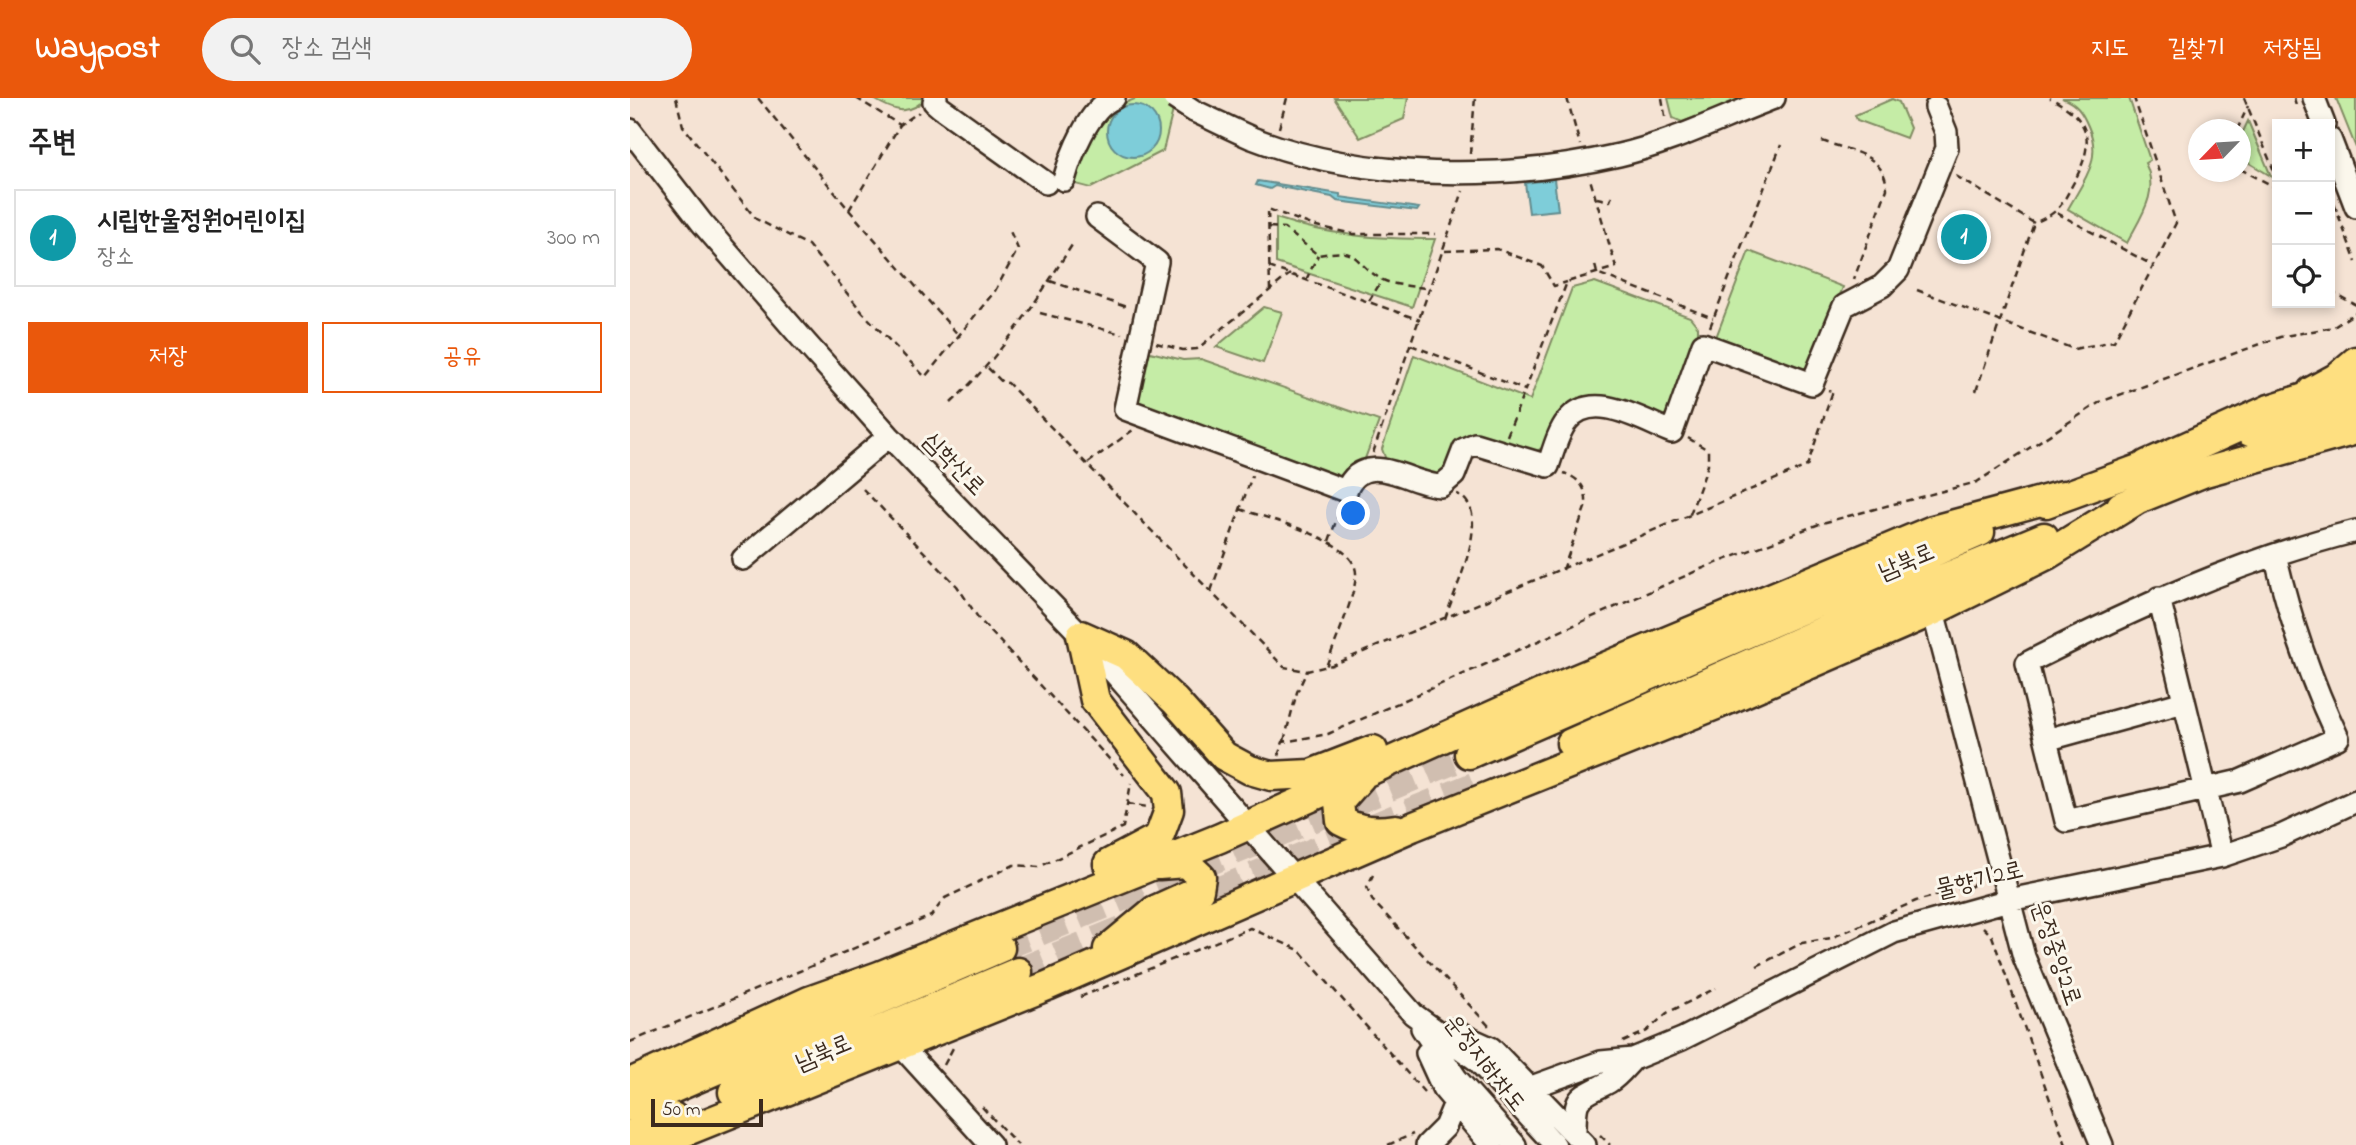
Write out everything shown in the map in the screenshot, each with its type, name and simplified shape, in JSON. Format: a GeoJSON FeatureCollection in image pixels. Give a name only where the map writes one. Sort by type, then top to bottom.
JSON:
{"type":"FeatureCollection","features":[{"type":"Feature","properties":{"kind":"highway"},"geometry":{"type":"LineString","coordinates":[[2148,466],[2270,411],[2356,384]]}},
{"type":"Feature","properties":{"kind":"main road"},"geometry":{"type":"LineString","coordinates":[[2270,411],[2336,378],[2356,361]]}},
{"type":"Feature","properties":{"kind":"main road","name":"남북로"},"geometry":{"type":"LineString","coordinates":[[1469,754],[2063,495],[2220,440],[2356,404]]}},
{"type":"Feature","properties":{"kind":"main road","name":"남북로"},"geometry":{"type":"LineString","coordinates":[[1486,781],[1908,593],[2138,499],[2205,472],[2356,430]]}},
{"type":"Feature","properties":{"kind":"main road"},"geometry":{"type":"LineString","coordinates":[[630,1083],[809,1001],[879,976],[1249,825],[1538,695],[1934,530],[2063,495]]}},
{"type":"Feature","properties":{"kind":"main road"},"geometry":{"type":"LineString","coordinates":[[652,1145],[900,1045],[1070,988],[1296,877],[1412,827],[1716,705],[1933,611],[2047,555],[2138,499]]}},
{"type":"Feature","properties":{"kind":"main road"},"geometry":{"type":"LineString","coordinates":[[1081,635],[1126,655],[1175,701],[1224,756],[1250,770],[1271,776],[1311,774],[1452,715],[1538,695]]}},
{"type":"Feature","properties":{"kind":"main road"},"geometry":{"type":"LineString","coordinates":[[879,976],[943,939],[1142,848],[1159,837],[1169,810],[1167,793],[1095,700],[1081,635]]}},
{"type":"Feature","properties":{"kind":"main road"},"geometry":{"type":"LineString","coordinates":[[1366,773],[1339,802],[1341,821],[1353,828],[1380,831],[1412,827]]}},
{"type":"Feature","properties":{"kind":"main road"},"geometry":{"type":"LineString","coordinates":[[1070,988],[1155,910],[1199,890],[1200,877],[1186,863],[1153,865]]}},
{"type":"Feature","properties":{"kind":"main road","name":"남북로"},"geometry":{"type":"LineString","coordinates":[[630,1107],[1000,948]]}},
{"type":"Feature","properties":{"kind":"main road","name":"남북로"},"geometry":{"type":"LineString","coordinates":[[630,1135],[1018,972]]}},
{"type":"Feature","properties":{"kind":"street"},"geometry":{"type":"LineString","coordinates":[[935,100],[1055,182],[1104,103],[1114,98]]}},
{"type":"Feature","properties":{"kind":"street"},"geometry":{"type":"LineString","coordinates":[[1174,98],[1195,111],[1275,145],[1339,160],[1468,175],[1520,172],[1621,154],[1774,98]]}},
{"type":"Feature","properties":{"kind":"street"},"geometry":{"type":"LineString","coordinates":[[2314,98],[2322,119]]}},
{"type":"Feature","properties":{"kind":"street"},"geometry":{"type":"LineString","coordinates":[[1097,217],[1157,262],[1125,409],[1346,491],[1349,482],[1367,471],[1382,468],[1432,486],[1449,482],[1461,455],[1469,446],[1484,445],[1548,466],[1566,421],[1588,407],[1601,405],[1672,432],[1703,344],[1812,384],[1844,306],[1882,286],[1898,270],[1947,148],[1946,132],[1936,107]]}},
{"type":"Feature","properties":{"kind":"street","name":"심학산로"},"geometry":{"type":"LineString","coordinates":[[630,130],[702,223],[889,436],[1081,635],[1296,877],[1411,1012]]}},
{"type":"Feature","properties":{"kind":"street"},"geometry":{"type":"LineString","coordinates":[[2335,152],[2356,207]]}},
{"type":"Feature","properties":{"kind":"street"},"geometry":{"type":"LineString","coordinates":[[743,559],[889,436]]}},
{"type":"Feature","properties":{"kind":"street"},"geometry":{"type":"LineString","coordinates":[[2275,555],[2295,634],[2315,691],[2338,738],[2240,781],[2206,791],[2066,821],[2027,663],[2159,598],[2275,555],[2356,531]]}},
{"type":"Feature","properties":{"kind":"street"},"geometry":{"type":"LineString","coordinates":[[2159,598],[2222,856]]}},
{"type":"Feature","properties":{"kind":"street","name":"운정중앙2로"},"geometry":{"type":"LineString","coordinates":[[1933,611],[2024,957],[2102,1145]]}},
{"type":"Feature","properties":{"kind":"street"},"geometry":{"type":"LineString","coordinates":[[2046,740],[2184,702]]}},
{"type":"Feature","properties":{"kind":"street","name":"물향기2로"},"geometry":{"type":"LineString","coordinates":[[1628,1051],[1682,1039],[1895,932],[2009,900],[2222,856],[2281,836],[2356,801]]}},
{"type":"Feature","properties":{"kind":"street"},"geometry":{"type":"LineString","coordinates":[[1411,1012],[1490,1048],[1529,1088],[1585,1137]]}},
{"type":"Feature","properties":{"kind":"street"},"geometry":{"type":"LineString","coordinates":[[1411,1012],[1443,1088],[1483,1144]]}},
{"type":"Feature","properties":{"kind":"street"},"geometry":{"type":"LineString","coordinates":[[1411,1012],[1478,1061],[1555,1145]]}},
{"type":"Feature","properties":{"kind":"street","name":"운정지하차도"},"geometry":{"type":"LineString","coordinates":[[1411,1012],[1456,1078],[1515,1145]]}},
{"type":"Feature","properties":{"kind":"street"},"geometry":{"type":"LineString","coordinates":[[900,1045],[991,1145]]}},
{"type":"Feature","properties":{"kind":"street"},"geometry":{"type":"LineString","coordinates":[[1529,1088],[1628,1051]]}},
{"type":"Feature","properties":{"kind":"street"},"geometry":{"type":"LineString","coordinates":[[1585,1137],[1575,1108],[1579,1100],[1586,1091],[1611,1081],[1628,1051]]}},
{"type":"Feature","properties":{"kind":"street"},"geometry":{"type":"LineString","coordinates":[[1423,1138],[1445,1127],[1455,1103]]}},
{"type":"Feature","properties":{"kind":"path"},"geometry":{"type":"LineString","coordinates":[[676,98],[683,126],[756,219],[808,245],[863,313],[925,377],[995,291],[1018,249],[1009,229]]}},
{"type":"Feature","properties":{"kind":"path"},"geometry":{"type":"LineString","coordinates":[[758,98],[849,210],[960,337]]}},
{"type":"Feature","properties":{"kind":"path"},"geometry":{"type":"LineString","coordinates":[[856,98],[900,125]]}},
{"type":"Feature","properties":{"kind":"path"},"geometry":{"type":"LineString","coordinates":[[1275,145],[1287,98]]}},
{"type":"Feature","properties":{"kind":"path"},"geometry":{"type":"LineString","coordinates":[[1367,471],[1468,175],[1475,98]]}},
{"type":"Feature","properties":{"kind":"path"},"geometry":{"type":"LineString","coordinates":[[1567,98],[1585,161]]}},
{"type":"Feature","properties":{"kind":"path"},"geometry":{"type":"LineString","coordinates":[[1662,98],[1670,138]]}},
{"type":"Feature","properties":{"kind":"path"},"geometry":{"type":"LineString","coordinates":[[1976,391],[2034,223],[2057,213],[2088,156],[2088,145],[2077,117],[2070,109],[2050,98]]}},
{"type":"Feature","properties":{"kind":"path"},"geometry":{"type":"LineString","coordinates":[[1917,290],[2074,349],[2115,341],[2176,223],[2134,98]]}},
{"type":"Feature","properties":{"kind":"path"},"geometry":{"type":"LineString","coordinates":[[2245,98],[2272,166]]}},
{"type":"Feature","properties":{"kind":"path"},"geometry":{"type":"LineString","coordinates":[[849,210],[900,125],[935,100]]}},
{"type":"Feature","properties":{"kind":"path"},"geometry":{"type":"LineString","coordinates":[[2242,119],[2248,106]]}},
{"type":"Feature","properties":{"kind":"path"},"geometry":{"type":"LineString","coordinates":[[1822,141],[1874,160],[1886,177],[1887,189],[1844,306]]}},
{"type":"Feature","properties":{"kind":"path"},"geometry":{"type":"LineString","coordinates":[[1703,344],[1781,145]]}},
{"type":"Feature","properties":{"kind":"path"},"geometry":{"type":"LineString","coordinates":[[1941,167],[2034,223]]}},
{"type":"Feature","properties":{"kind":"path"},"geometry":{"type":"LineString","coordinates":[[2251,174],[2272,185]]}},
{"type":"Feature","properties":{"kind":"path"},"geometry":{"type":"LineString","coordinates":[[1444,251],[1497,249],[1542,266],[1554,286],[1616,267],[1596,197],[1611,201],[1613,193]]}},
{"type":"Feature","properties":{"kind":"path"},"geometry":{"type":"LineString","coordinates":[[2335,206],[2356,262]]}},
{"type":"Feature","properties":{"kind":"path"},"geometry":{"type":"LineString","coordinates":[[1270,291],[1268,209],[1312,225],[1353,234],[1435,234]]}},
{"type":"Feature","properties":{"kind":"path"},"geometry":{"type":"LineString","coordinates":[[2057,213],[2153,266]]}},
{"type":"Feature","properties":{"kind":"path"},"geometry":{"type":"LineString","coordinates":[[1269,227],[1284,228],[1318,255],[1341,251],[1354,255],[1382,280],[1430,289]]}},
{"type":"Feature","properties":{"kind":"path"},"geometry":{"type":"LineString","coordinates":[[951,403],[988,368],[1014,335],[1072,244]]}},
{"type":"Feature","properties":{"kind":"path"},"geometry":{"type":"LineString","coordinates":[[1306,280],[1318,255]]}},
{"type":"Feature","properties":{"kind":"path"},"geometry":{"type":"LineString","coordinates":[[1595,265],[1597,273]]}},
{"type":"Feature","properties":{"kind":"path"},"geometry":{"type":"LineString","coordinates":[[1269,267],[1420,320]]}},
{"type":"Feature","properties":{"kind":"path"},"geometry":{"type":"LineString","coordinates":[[1597,273],[1713,318]]}},
{"type":"Feature","properties":{"kind":"path"},"geometry":{"type":"LineString","coordinates":[[1040,313],[1183,350],[1196,348],[1290,274]]}},
{"type":"Feature","properties":{"kind":"path"},"geometry":{"type":"LineString","coordinates":[[1049,280],[1146,313]]}},
{"type":"Feature","properties":{"kind":"path"},"geometry":{"type":"LineString","coordinates":[[1369,302],[1382,280]]}},
{"type":"Feature","properties":{"kind":"path"},"geometry":{"type":"LineString","coordinates":[[1502,451],[1567,282]]}},
{"type":"Feature","properties":{"kind":"path"},"geometry":{"type":"LineString","coordinates":[[2335,294],[2356,305]]}},
{"type":"Feature","properties":{"kind":"path"},"geometry":{"type":"LineString","coordinates":[[1283,742],[1328,734],[1701,569],[1822,523],[1976,482],[2100,402],[2280,337],[2334,327],[2356,312]]}},
{"type":"Feature","properties":{"kind":"path"},"geometry":{"type":"LineString","coordinates":[[1411,345],[1525,390]]}},
{"type":"Feature","properties":{"kind":"path"},"geometry":{"type":"LineString","coordinates":[[988,368],[1002,382],[1008,383],[1284,667],[1307,671],[1326,667],[1445,619],[1807,466],[1833,391],[1812,384]]}},
{"type":"Feature","properties":{"kind":"path"},"geometry":{"type":"LineString","coordinates":[[1087,463],[1149,418]]}},
{"type":"Feature","properties":{"kind":"path"},"geometry":{"type":"LineString","coordinates":[[1672,432],[1697,441],[1708,450],[1708,465],[1688,518]]}},
{"type":"Feature","properties":{"kind":"path"},"geometry":{"type":"LineString","coordinates":[[1211,591],[1258,458]]}},
{"type":"Feature","properties":{"kind":"path"},"geometry":{"type":"LineString","coordinates":[[1548,466],[1574,477],[1582,484],[1586,494],[1586,505],[1563,570]]}},
{"type":"Feature","properties":{"kind":"path"},"geometry":{"type":"LineString","coordinates":[[1432,486],[1461,496],[1469,502],[1475,522],[1445,619]]}},
{"type":"Feature","properties":{"kind":"path"},"geometry":{"type":"LineString","coordinates":[[630,1042],[931,916],[945,898],[1014,865],[1039,867],[1123,827],[1131,783],[979,619],[957,586],[863,489]]}},
{"type":"Feature","properties":{"kind":"path"},"geometry":{"type":"LineString","coordinates":[[1329,542],[1346,491]]}},
{"type":"Feature","properties":{"kind":"path"},"geometry":{"type":"LineString","coordinates":[[1240,509],[1329,542],[1351,557],[1356,578],[1326,667]]}},
{"type":"Feature","properties":{"kind":"path"},"geometry":{"type":"LineString","coordinates":[[1271,776],[1297,692],[1307,671]]}},
{"type":"Feature","properties":{"kind":"path"},"geometry":{"type":"LineString","coordinates":[[1757,967],[1802,943],[1831,939],[1916,901],[1972,886],[1982,876],[1985,865]]}},
{"type":"Feature","properties":{"kind":"path"},"geometry":{"type":"LineString","coordinates":[[1373,875],[1367,887],[1372,900],[1490,1027]]}},
{"type":"Feature","properties":{"kind":"path"},"geometry":{"type":"LineString","coordinates":[[1982,926],[1992,936],[2066,1145]]}},
{"type":"Feature","properties":{"kind":"path"},"geometry":{"type":"LineString","coordinates":[[1070,988],[1250,928],[1299,950],[1427,1095]]}},
{"type":"Feature","properties":{"kind":"path"},"geometry":{"type":"LineString","coordinates":[[1628,1051],[1667,1013],[1716,988]]}},
{"type":"Feature","properties":{"kind":"path"},"geometry":{"type":"LineString","coordinates":[[945,1070],[943,1063],[951,1049],[963,1044]]}},
{"type":"Feature","properties":{"kind":"path"},"geometry":{"type":"LineString","coordinates":[[976,1104],[985,1109],[1018,1145]]}},
{"type":"Feature","properties":{"kind":"path"},"geometry":{"type":"LineString","coordinates":[[1585,1137],[1610,1145]]}},
{"type":"Feature","properties":{"kind":"path"},"geometry":{"type":"LineString","coordinates":[[1388,1145],[1423,1138]]}},
{"type":"Feature","properties":{"kind":"green space"},"geometry":{"type":"Polygon","coordinates":[[[872,98],[926,98],[913,108],[900,110],[872,98]]]}},
{"type":"Feature","properties":{"kind":"green space"},"geometry":{"type":"Polygon","coordinates":[[[1137,98],[1180,98],[1174,106],[1163,151],[1091,188],[1072,183],[1080,155],[1110,109],[1137,98]]]}},
{"type":"Feature","properties":{"kind":"green space"},"geometry":{"type":"Polygon","coordinates":[[[1334,98],[1408,98],[1404,119],[1360,138],[1334,98]]]}},
{"type":"Feature","properties":{"kind":"green space"},"geometry":{"type":"Polygon","coordinates":[[[1668,98],[1748,98],[1682,122],[1673,118],[1668,98]]]}},
{"type":"Feature","properties":{"kind":"green space"},"geometry":{"type":"Polygon","coordinates":[[[2062,98],[2129,98],[2150,160],[2145,163],[2149,174],[2150,194],[2127,243],[2068,209],[2090,169],[2093,149],[2088,126],[2081,113],[2072,103],[2062,98]]]}},
{"type":"Feature","properties":{"kind":"green space"},"geometry":{"type":"Polygon","coordinates":[[[2336,98],[2356,98],[2356,148],[2336,98]]]}},
{"type":"Feature","properties":{"kind":"green space"},"geometry":{"type":"Polygon","coordinates":[[[1892,99],[1899,102],[1910,128],[1906,138],[1857,120],[1855,115],[1892,99]]]}},
{"type":"Feature","properties":{"kind":"green space"},"geometry":{"type":"Polygon","coordinates":[[[2251,128],[2271,176],[2251,164],[2251,128]]]}},
{"type":"Feature","properties":{"kind":"green space"},"geometry":{"type":"Polygon","coordinates":[[[1276,218],[1315,229],[1354,235],[1435,239],[1412,307],[1276,263],[1276,218]]]}},
{"type":"Feature","properties":{"kind":"green space"},"geometry":{"type":"Polygon","coordinates":[[[1749,251],[1843,287],[1808,376],[1715,340],[1749,251]]]}},
{"type":"Feature","properties":{"kind":"green space"},"geometry":{"type":"Polygon","coordinates":[[[1595,282],[1690,317],[1698,327],[1698,335],[1666,419],[1605,396],[1589,397],[1568,410],[1550,439],[1534,452],[1481,435],[1440,476],[1428,476],[1386,460],[1382,449],[1414,355],[1530,400],[1572,288],[1595,282]]]}},
{"type":"Feature","properties":{"kind":"green space"},"geometry":{"type":"Polygon","coordinates":[[[1264,307],[1282,312],[1263,363],[1216,347],[1264,307]]]}},
{"type":"Feature","properties":{"kind":"green space"},"geometry":{"type":"Polygon","coordinates":[[[1146,351],[1183,360],[1201,359],[1379,421],[1363,464],[1338,478],[1134,403],[1146,351]]]}},
{"type":"Feature","properties":{"kind":"water"},"geometry":{"type":"Polygon","coordinates":[[[1133,105],[1143,107],[1151,113],[1157,121],[1157,141],[1151,149],[1143,155],[1133,157],[1123,155],[1115,149],[1109,141],[1107,131],[1109,121],[1115,113],[1123,107],[1133,105]]]}},
{"type":"Feature","properties":{"kind":"water"},"geometry":{"type":"Polygon","coordinates":[[[1554,179],[1558,210],[1529,213],[1525,183],[1554,179]]]}},
{"type":"Feature","properties":{"kind":"water"},"geometry":{"type":"Polygon","coordinates":[[[1258,181],[1340,194],[1340,197],[1419,208],[1417,211],[1337,201],[1332,197],[1275,186],[1270,189],[1256,185],[1258,181]]]}},
{"type":"Feature","properties":{"kind":"tunnel"},"geometry":{"type":"LineString","coordinates":[[1000,948],[1469,754]]}},
{"type":"Feature","properties":{"kind":"tunnel"},"geometry":{"type":"LineString","coordinates":[[1176,908],[1486,781]]}},
{"type":"Feature","properties":{"kind":"tunnel"},"geometry":{"type":"LineString","coordinates":[[1018,972],[1132,926]]}},
{"type":"Feature","properties":{"kind":"place","name":"시립한울정원어린이집"},"geometry":{"type":"Point","coordinates":[1964,237]}}]}
